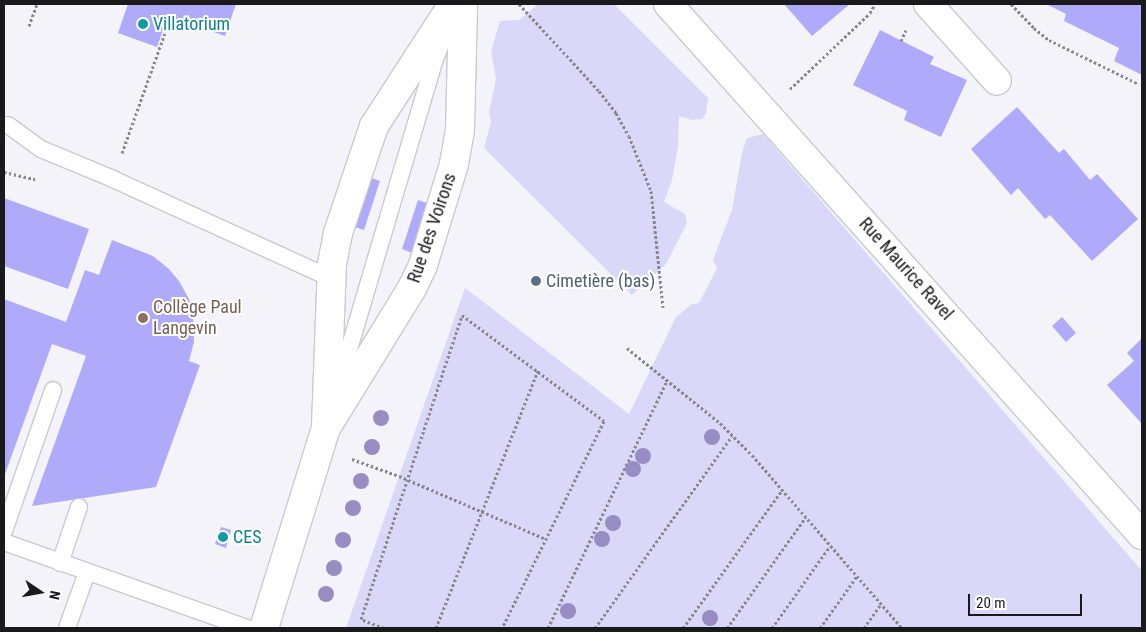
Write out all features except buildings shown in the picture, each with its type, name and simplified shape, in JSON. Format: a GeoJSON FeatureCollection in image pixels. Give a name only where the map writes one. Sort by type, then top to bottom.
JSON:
{"type":"FeatureCollection","features":[{"type":"Feature","properties":{"kind":"street","name":"Rue des Voirons"},"geometry":{"type":"LineString","coordinates":[[323,438],[334,250],[338,233],[374,126],[453,4]]}},
{"type":"Feature","properties":{"kind":"street","name":"Rue des Voirons"},"geometry":{"type":"LineString","coordinates":[[264,628],[323,438],[412,288],[423,265],[454,164],[460,130],[463,4]]}},
{"type":"Feature","properties":{"kind":"street","name":"Rue Maurice Ravel"},"geometry":{"type":"LineString","coordinates":[[668,4],[1142,534]]}},
{"type":"Feature","properties":{"kind":"street"},"geometry":{"type":"LineString","coordinates":[[928,4],[997,81]]}},
{"type":"Feature","properties":{"kind":"lane"},"geometry":{"type":"LineString","coordinates":[[323,438],[434,62],[457,4]]}},
{"type":"Feature","properties":{"kind":"lane"},"geometry":{"type":"LineString","coordinates":[[8,125],[41,150],[113,179],[332,279]]}},
{"type":"Feature","properties":{"kind":"lane"},"geometry":{"type":"LineString","coordinates":[[4,531],[53,390]]}},
{"type":"Feature","properties":{"kind":"lane"},"geometry":{"type":"LineString","coordinates":[[60,562],[79,507]]}},
{"type":"Feature","properties":{"kind":"lane"},"geometry":{"type":"LineString","coordinates":[[4,542],[247,628]]}},
{"type":"Feature","properties":{"kind":"lane"},"geometry":{"type":"LineString","coordinates":[[67,628],[87,572]]}},
{"type":"Feature","properties":{"kind":"path"},"geometry":{"type":"LineString","coordinates":[[29,26],[37,4]]}},
{"type":"Feature","properties":{"kind":"path"},"geometry":{"type":"LineString","coordinates":[[519,4],[599,91],[616,113],[629,136],[651,191],[663,307]]}},
{"type":"Feature","properties":{"kind":"path"},"geometry":{"type":"LineString","coordinates":[[790,90],[870,13],[875,4]]}},
{"type":"Feature","properties":{"kind":"path"},"geometry":{"type":"LineString","coordinates":[[1011,4],[1034,28],[1049,40],[1140,84]]}},
{"type":"Feature","properties":{"kind":"path"},"geometry":{"type":"LineString","coordinates":[[113,179],[165,33]]}},
{"type":"Feature","properties":{"kind":"path"},"geometry":{"type":"LineString","coordinates":[[4,172],[41,181]]}},
{"type":"Feature","properties":{"kind":"path"},"geometry":{"type":"LineString","coordinates":[[384,628],[361,619],[462,315],[604,421],[502,628]]}},
{"type":"Feature","properties":{"kind":"path"},"geometry":{"type":"LineString","coordinates":[[628,348],[732,436],[806,517],[902,628]]}},
{"type":"Feature","properties":{"kind":"path"},"geometry":{"type":"LineString","coordinates":[[436,628],[538,371]]}},
{"type":"Feature","properties":{"kind":"path"},"geometry":{"type":"LineString","coordinates":[[548,628],[668,381]]}},
{"type":"Feature","properties":{"kind":"path"},"geometry":{"type":"LineString","coordinates":[[595,628],[732,436]]}},
{"type":"Feature","properties":{"kind":"path"},"geometry":{"type":"LineString","coordinates":[[323,438],[407,479],[546,539]]}},
{"type":"Feature","properties":{"kind":"path"},"geometry":{"type":"LineString","coordinates":[[683,628],[782,490]]}},
{"type":"Feature","properties":{"kind":"path"},"geometry":{"type":"LineString","coordinates":[[727,628],[806,517]]}},
{"type":"Feature","properties":{"kind":"path"},"geometry":{"type":"LineString","coordinates":[[772,628],[830,546]]}},
{"type":"Feature","properties":{"kind":"path"},"geometry":{"type":"LineString","coordinates":[[820,628],[857,576]]}},
{"type":"Feature","properties":{"kind":"path"},"geometry":{"type":"LineString","coordinates":[[864,628],[881,604]]}},
{"type":"Feature","properties":{"kind":"shaded area"},"geometry":{"type":"Polygon","coordinates":[[[536,4],[614,4],[708,98],[706,113],[702,119],[692,120],[679,116],[678,147],[672,180],[664,202],[685,214],[687,223],[666,264],[632,295],[484,148],[491,122],[489,112],[496,79],[491,51],[500,21],[519,20],[536,4]]]}},
{"type":"Feature","properties":{"kind":"shaded area"},"geometry":{"type":"Polygon","coordinates":[[[763,134],[1142,571],[1142,628],[346,628],[465,288],[629,414],[676,317],[692,304],[699,303],[717,268],[713,260],[732,210],[742,153],[747,138],[763,134]]]}},
{"type":"Feature","properties":{"kind":"place","name":"Villatorium"},"geometry":{"type":"Point","coordinates":[143,24]}},
{"type":"Feature","properties":{"kind":"place","name":"Cimetière (bas)"},"geometry":{"type":"Point","coordinates":[536,281]}},
{"type":"Feature","properties":{"kind":"place","name":"Collège Paul Langevin"},"geometry":{"type":"Point","coordinates":[143,318]}},
{"type":"Feature","properties":{"kind":"place","name":"CES"},"geometry":{"type":"Point","coordinates":[223,537]}}]}
